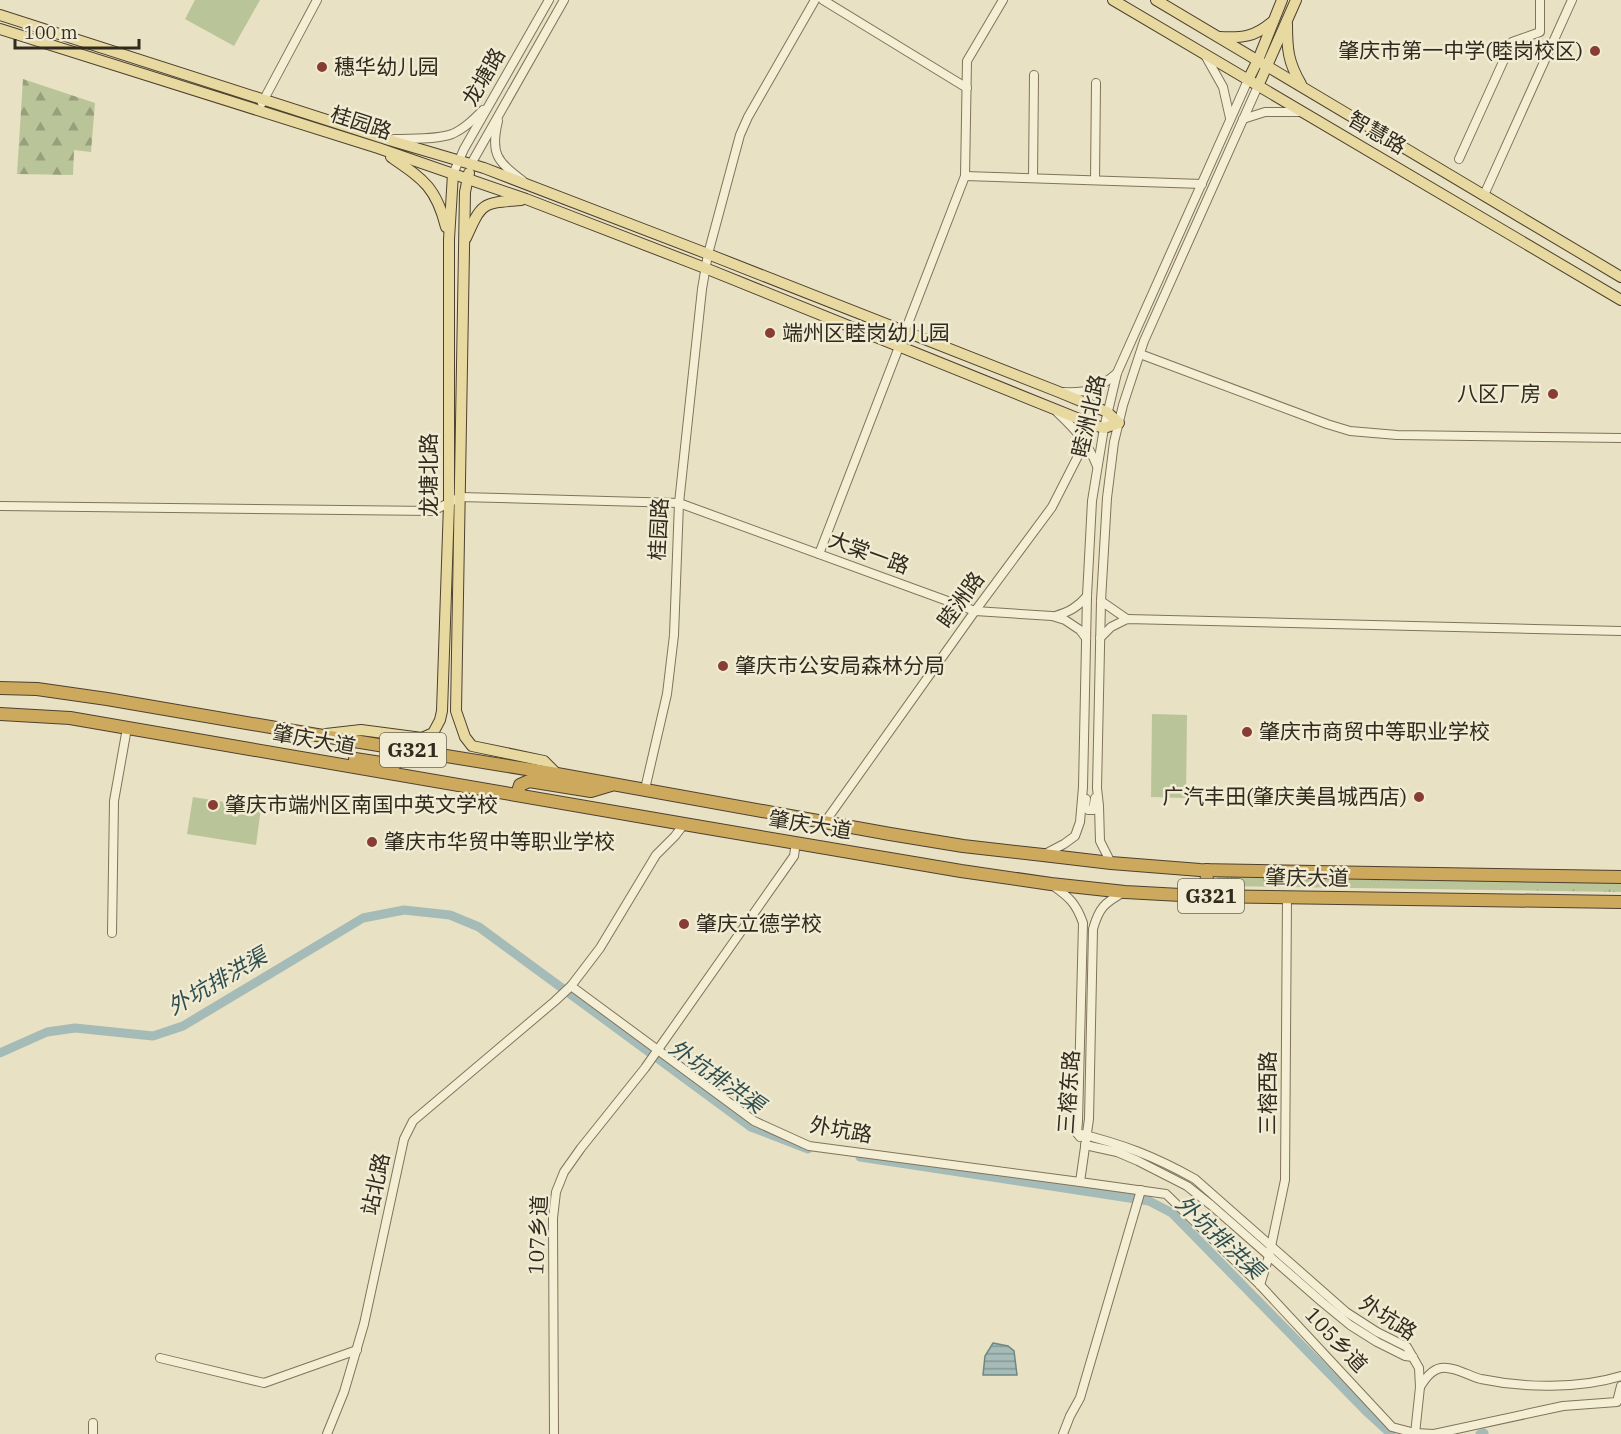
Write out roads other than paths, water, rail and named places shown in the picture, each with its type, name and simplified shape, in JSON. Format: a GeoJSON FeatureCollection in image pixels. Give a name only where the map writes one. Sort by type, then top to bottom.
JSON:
{"type":"FeatureCollection","features":[{"type":"Feature","properties":{"kind":"highway","name":"肇庆大道"},"geometry":{"type":"LineString","coordinates":[[0,688],[37,689],[107,699],[645,789],[825,822]]}},
{"type":"Feature","properties":{"kind":"highway","name":"肇庆大道"},"geometry":{"type":"LineString","coordinates":[[0,714],[70,718],[684,825],[1051,884],[1125,892],[1206,896],[1621,902]]}},
{"type":"Feature","properties":{"kind":"highway"},"geometry":{"type":"LineString","coordinates":[[316,760],[341,756],[394,765],[400,758],[397,748]]}},
{"type":"Feature","properties":{"kind":"highway"},"geometry":{"type":"LineString","coordinates":[[517,795],[520,785],[529,781],[591,791],[615,784]]}},
{"type":"Feature","properties":{"kind":"highway","name":"G321"},"geometry":{"type":"LineString","coordinates":[[825,822],[963,846],[1111,863],[1207,870],[1621,877]]}},
{"type":"Feature","properties":{"kind":"highway"},"geometry":{"type":"LineString","coordinates":[[1206,896],[1207,870]]}},
{"type":"Feature","properties":{"kind":"main road","name":"智慧路"},"geometry":{"type":"LineString","coordinates":[[1113,0],[1621,300]]}},
{"type":"Feature","properties":{"kind":"main road","name":"智慧路"},"geometry":{"type":"LineString","coordinates":[[1156,0],[1621,277]]}},
{"type":"Feature","properties":{"kind":"main road","name":"睦洲北路"},"geometry":{"type":"LineString","coordinates":[[1258,86],[1274,19],[1282,0]]}},
{"type":"Feature","properties":{"kind":"main road","name":"睦洲北路"},"geometry":{"type":"LineString","coordinates":[[1248,80],[1262,63],[1287,21],[1296,0]]}},
{"type":"Feature","properties":{"kind":"main road"},"geometry":{"type":"LineString","coordinates":[[0,15],[389,140],[471,164],[530,186],[1107,412],[1119,423],[1104,428]]}},
{"type":"Feature","properties":{"kind":"main road"},"geometry":{"type":"LineString","coordinates":[[1217,37],[1250,36],[1263,30],[1274,19]]}},
{"type":"Feature","properties":{"kind":"main road"},"geometry":{"type":"LineString","coordinates":[[1287,21],[1288,58],[1302,87]]}},
{"type":"Feature","properties":{"kind":"main road","name":"桂园路"},"geometry":{"type":"LineString","coordinates":[[0,29],[378,148],[526,200],[705,268],[1104,428]]}},
{"type":"Feature","properties":{"kind":"main road"},"geometry":{"type":"LineString","coordinates":[[378,148],[421,178],[431,188],[442,213],[449,239]]}},
{"type":"Feature","properties":{"kind":"main road","name":"龙塘北路"},"geometry":{"type":"LineString","coordinates":[[471,164],[465,192],[456,711],[465,737],[472,746],[544,760],[557,774]]}},
{"type":"Feature","properties":{"kind":"main road"},"geometry":{"type":"LineString","coordinates":[[449,239],[453,174]]}},
{"type":"Feature","properties":{"kind":"main road"},"geometry":{"type":"LineString","coordinates":[[464,244],[483,207],[490,203],[526,200]]}},
{"type":"Feature","properties":{"kind":"main road"},"geometry":{"type":"LineString","coordinates":[[1500,228],[1499,220],[1504,213],[1510,210]]}},
{"type":"Feature","properties":{"kind":"main road","name":"龙塘北路"},"geometry":{"type":"LineString","coordinates":[[317,735],[361,730],[422,738],[433,733],[440,720],[449,504],[449,239]]}},
{"type":"Feature","properties":{"kind":"street"},"geometry":{"type":"LineString","coordinates":[[257,110],[317,0]]}},
{"type":"Feature","properties":{"kind":"street","name":"龙塘路"},"geometry":{"type":"LineString","coordinates":[[453,174],[458,160],[549,0]]}},
{"type":"Feature","properties":{"kind":"street"},"geometry":{"type":"LineString","coordinates":[[471,164],[564,0]]}},
{"type":"Feature","properties":{"kind":"street","name":"桂园路"},"geometry":{"type":"LineString","coordinates":[[645,789],[667,694],[674,635],[679,502],[695,343],[708,254],[740,135],[815,0]]}},
{"type":"Feature","properties":{"kind":"street"},"geometry":{"type":"LineString","coordinates":[[823,0],[967,88]]}},
{"type":"Feature","properties":{"kind":"street"},"geometry":{"type":"LineString","coordinates":[[819,554],[965,176],[967,61],[1003,0]]}},
{"type":"Feature","properties":{"kind":"street"},"geometry":{"type":"LineString","coordinates":[[1459,159],[1512,42],[1540,32],[1540,0]]}},
{"type":"Feature","properties":{"kind":"street"},"geometry":{"type":"LineString","coordinates":[[1484,195],[1572,0]]}},
{"type":"Feature","properties":{"kind":"street"},"geometry":{"type":"LineString","coordinates":[[1205,55],[1223,87],[1230,119]]}},
{"type":"Feature","properties":{"kind":"street"},"geometry":{"type":"LineString","coordinates":[[1033,178],[1034,75]]}},
{"type":"Feature","properties":{"kind":"street","name":"睦洲北路"},"geometry":{"type":"LineString","coordinates":[[1043,855],[1074,836],[1080,822],[1090,531],[1097,466],[1117,373],[1248,80]]}},
{"type":"Feature","properties":{"kind":"street"},"geometry":{"type":"LineString","coordinates":[[1095,180],[1096,83]]}},
{"type":"Feature","properties":{"kind":"street","name":"睦洲北路"},"geometry":{"type":"LineString","coordinates":[[1111,863],[1100,841],[1097,788],[1101,601],[1107,498],[1114,442],[1144,341],[1258,86]]}},
{"type":"Feature","properties":{"kind":"street"},"geometry":{"type":"LineString","coordinates":[[389,140],[450,135],[468,124],[488,106]]}},
{"type":"Feature","properties":{"kind":"street"},"geometry":{"type":"LineString","coordinates":[[501,110],[495,136],[496,154],[507,169],[530,186]]}},
{"type":"Feature","properties":{"kind":"street"},"geometry":{"type":"LineString","coordinates":[[1243,119],[1265,112],[1304,112]]}},
{"type":"Feature","properties":{"kind":"street"},"geometry":{"type":"LineString","coordinates":[[965,176],[1202,184]]}},
{"type":"Feature","properties":{"kind":"street"},"geometry":{"type":"LineString","coordinates":[[1140,354],[1350,431],[1397,435],[1621,438]]}},
{"type":"Feature","properties":{"kind":"street"},"geometry":{"type":"LineString","coordinates":[[1059,392],[1089,391],[1097,388],[1117,373]]}},
{"type":"Feature","properties":{"kind":"street"},"geometry":{"type":"LineString","coordinates":[[1055,410],[1076,429],[1097,466]]}},
{"type":"Feature","properties":{"kind":"street","name":"睦洲路"},"geometry":{"type":"LineString","coordinates":[[825,822],[1052,507],[1078,456]]}},
{"type":"Feature","properties":{"kind":"street"},"geometry":{"type":"LineString","coordinates":[[0,506],[434,511],[460,497]]}},
{"type":"Feature","properties":{"kind":"street","name":"大棠一路"},"geometry":{"type":"LineString","coordinates":[[460,497],[679,502],[975,611],[1052,616]]}},
{"type":"Feature","properties":{"kind":"street"},"geometry":{"type":"LineString","coordinates":[[1052,616],[1074,609],[1087,596]]}},
{"type":"Feature","properties":{"kind":"street"},"geometry":{"type":"LineString","coordinates":[[1101,601],[1127,619]]}},
{"type":"Feature","properties":{"kind":"street"},"geometry":{"type":"LineString","coordinates":[[1052,616],[1074,625],[1086,638]]}},
{"type":"Feature","properties":{"kind":"street"},"geometry":{"type":"LineString","coordinates":[[1100,638],[1111,627],[1127,619],[1621,631]]}},
{"type":"Feature","properties":{"kind":"street"},"geometry":{"type":"LineString","coordinates":[[112,933],[114,801],[127,728]]}},
{"type":"Feature","properties":{"kind":"street"},"geometry":{"type":"LineString","coordinates":[[1083,787],[1086,792],[1085,807],[1088,810],[1093,810],[1097,788]]}},
{"type":"Feature","properties":{"kind":"street"},"geometry":{"type":"LineString","coordinates":[[571,986],[600,948],[656,855],[684,825]]}},
{"type":"Feature","properties":{"kind":"street","name":"107乡道"},"geometry":{"type":"LineString","coordinates":[[554,1434],[552,1218],[556,1192],[564,1172],[658,1050],[794,856],[796,842]]}},
{"type":"Feature","properties":{"kind":"street","name":"三榕东路"},"geometry":{"type":"LineString","coordinates":[[1051,884],[1071,898],[1083,923],[1077,1133],[1086,1140],[1089,1119],[1093,930],[1098,913],[1107,901],[1125,892]]}},
{"type":"Feature","properties":{"kind":"street","name":"三榕西路"},"geometry":{"type":"LineString","coordinates":[[1260,1285],[1272,1246],[1285,1180],[1287,897]]}},
{"type":"Feature","properties":{"kind":"street","name":"站北路"},"geometry":{"type":"LineString","coordinates":[[327,1434],[344,1392],[357,1350],[404,1139],[413,1121],[571,986]]}},
{"type":"Feature","properties":{"kind":"street","name":"外坑路"},"geometry":{"type":"LineString","coordinates":[[571,986],[754,1121],[809,1146],[1080,1182]]}},
{"type":"Feature","properties":{"kind":"street"},"geometry":{"type":"LineString","coordinates":[[1080,1182],[1086,1140]]}},
{"type":"Feature","properties":{"kind":"street","name":"外坑路"},"geometry":{"type":"LineString","coordinates":[[1086,1140],[1142,1152],[1195,1179],[1346,1312],[1377,1332],[1407,1347],[1413,1357]]}},
{"type":"Feature","properties":{"kind":"street","name":"外坑路"},"geometry":{"type":"LineString","coordinates":[[1086,1140],[1138,1161],[1187,1186],[1211,1204],[1350,1325],[1396,1352],[1413,1357]]}},
{"type":"Feature","properties":{"kind":"street","name":"105乡道"},"geometry":{"type":"LineString","coordinates":[[1080,1182],[1166,1194],[1260,1285],[1392,1427],[1415,1434],[1434,1434],[1563,1406],[1617,1402],[1621,1386]]}},
{"type":"Feature","properties":{"kind":"street"},"geometry":{"type":"LineString","coordinates":[[1063,1434],[1080,1398],[1141,1191]]}},
{"type":"Feature","properties":{"kind":"street"},"geometry":{"type":"LineString","coordinates":[[160,1358],[264,1383],[357,1350]]}},
{"type":"Feature","properties":{"kind":"street"},"geometry":{"type":"LineString","coordinates":[[1413,1357],[1419,1368],[1420,1387],[1415,1434]]}},
{"type":"Feature","properties":{"kind":"street"},"geometry":{"type":"LineString","coordinates":[[1420,1387],[1428,1375],[1440,1368],[1481,1379],[1565,1386],[1606,1381],[1621,1376]]}},
{"type":"Feature","properties":{"kind":"street"},"geometry":{"type":"LineString","coordinates":[[93,1423],[93,1434]]}},
{"type":"Feature","properties":{"kind":"water"},"geometry":{"type":"Polygon","coordinates":[[[993,1343],[1008,1346],[1014,1351],[1017,1375],[983,1375],[985,1356],[993,1343]]]}},
{"type":"Feature","properties":{"kind":"waterway","name":"外坑排洪渠"},"geometry":{"type":"LineString","coordinates":[[0,1053],[47,1032],[75,1028],[153,1036],[183,1026],[363,918],[404,910],[450,915],[479,927],[751,1127],[808,1149]]}},
{"type":"Feature","properties":{"kind":"waterway","name":"外坑排洪渠"},"geometry":{"type":"LineString","coordinates":[[860,1157],[1149,1201],[1172,1213],[1391,1434]]}},
{"type":"Feature","properties":{"kind":"waterway","name":"外坑排洪渠"},"geometry":{"type":"LineString","coordinates":[[1480,1434],[1484,1433]]}},
{"type":"Feature","properties":{"kind":"place","name":"肇庆市第一中学(睦岗校区)"},"geometry":{"type":"Point","coordinates":[1595,51]}},
{"type":"Feature","properties":{"kind":"place","name":"穗华幼儿园"},"geometry":{"type":"Point","coordinates":[322,67]}},
{"type":"Feature","properties":{"kind":"place","name":"端州区睦岗幼儿园"},"geometry":{"type":"Point","coordinates":[770,333]}},
{"type":"Feature","properties":{"kind":"place","name":"八区厂房"},"geometry":{"type":"Point","coordinates":[1553,394]}},
{"type":"Feature","properties":{"kind":"place","name":"肇庆市公安局森林分局"},"geometry":{"type":"Point","coordinates":[723,666]}},
{"type":"Feature","properties":{"kind":"place","name":"肇庆市商贸中等职业学校"},"geometry":{"type":"Point","coordinates":[1247,732]}},
{"type":"Feature","properties":{"kind":"place","name":"广汽丰田(肇庆美昌城西店)"},"geometry":{"type":"Point","coordinates":[1419,797]}},
{"type":"Feature","properties":{"kind":"place","name":"肇庆市端州区南国中英文学校"},"geometry":{"type":"Point","coordinates":[213,805]}},
{"type":"Feature","properties":{"kind":"place","name":"肇庆市华贸中等职业学校"},"geometry":{"type":"Point","coordinates":[372,842]}},
{"type":"Feature","properties":{"kind":"place","name":"肇庆立德学校"},"geometry":{"type":"Point","coordinates":[684,924]}}]}
